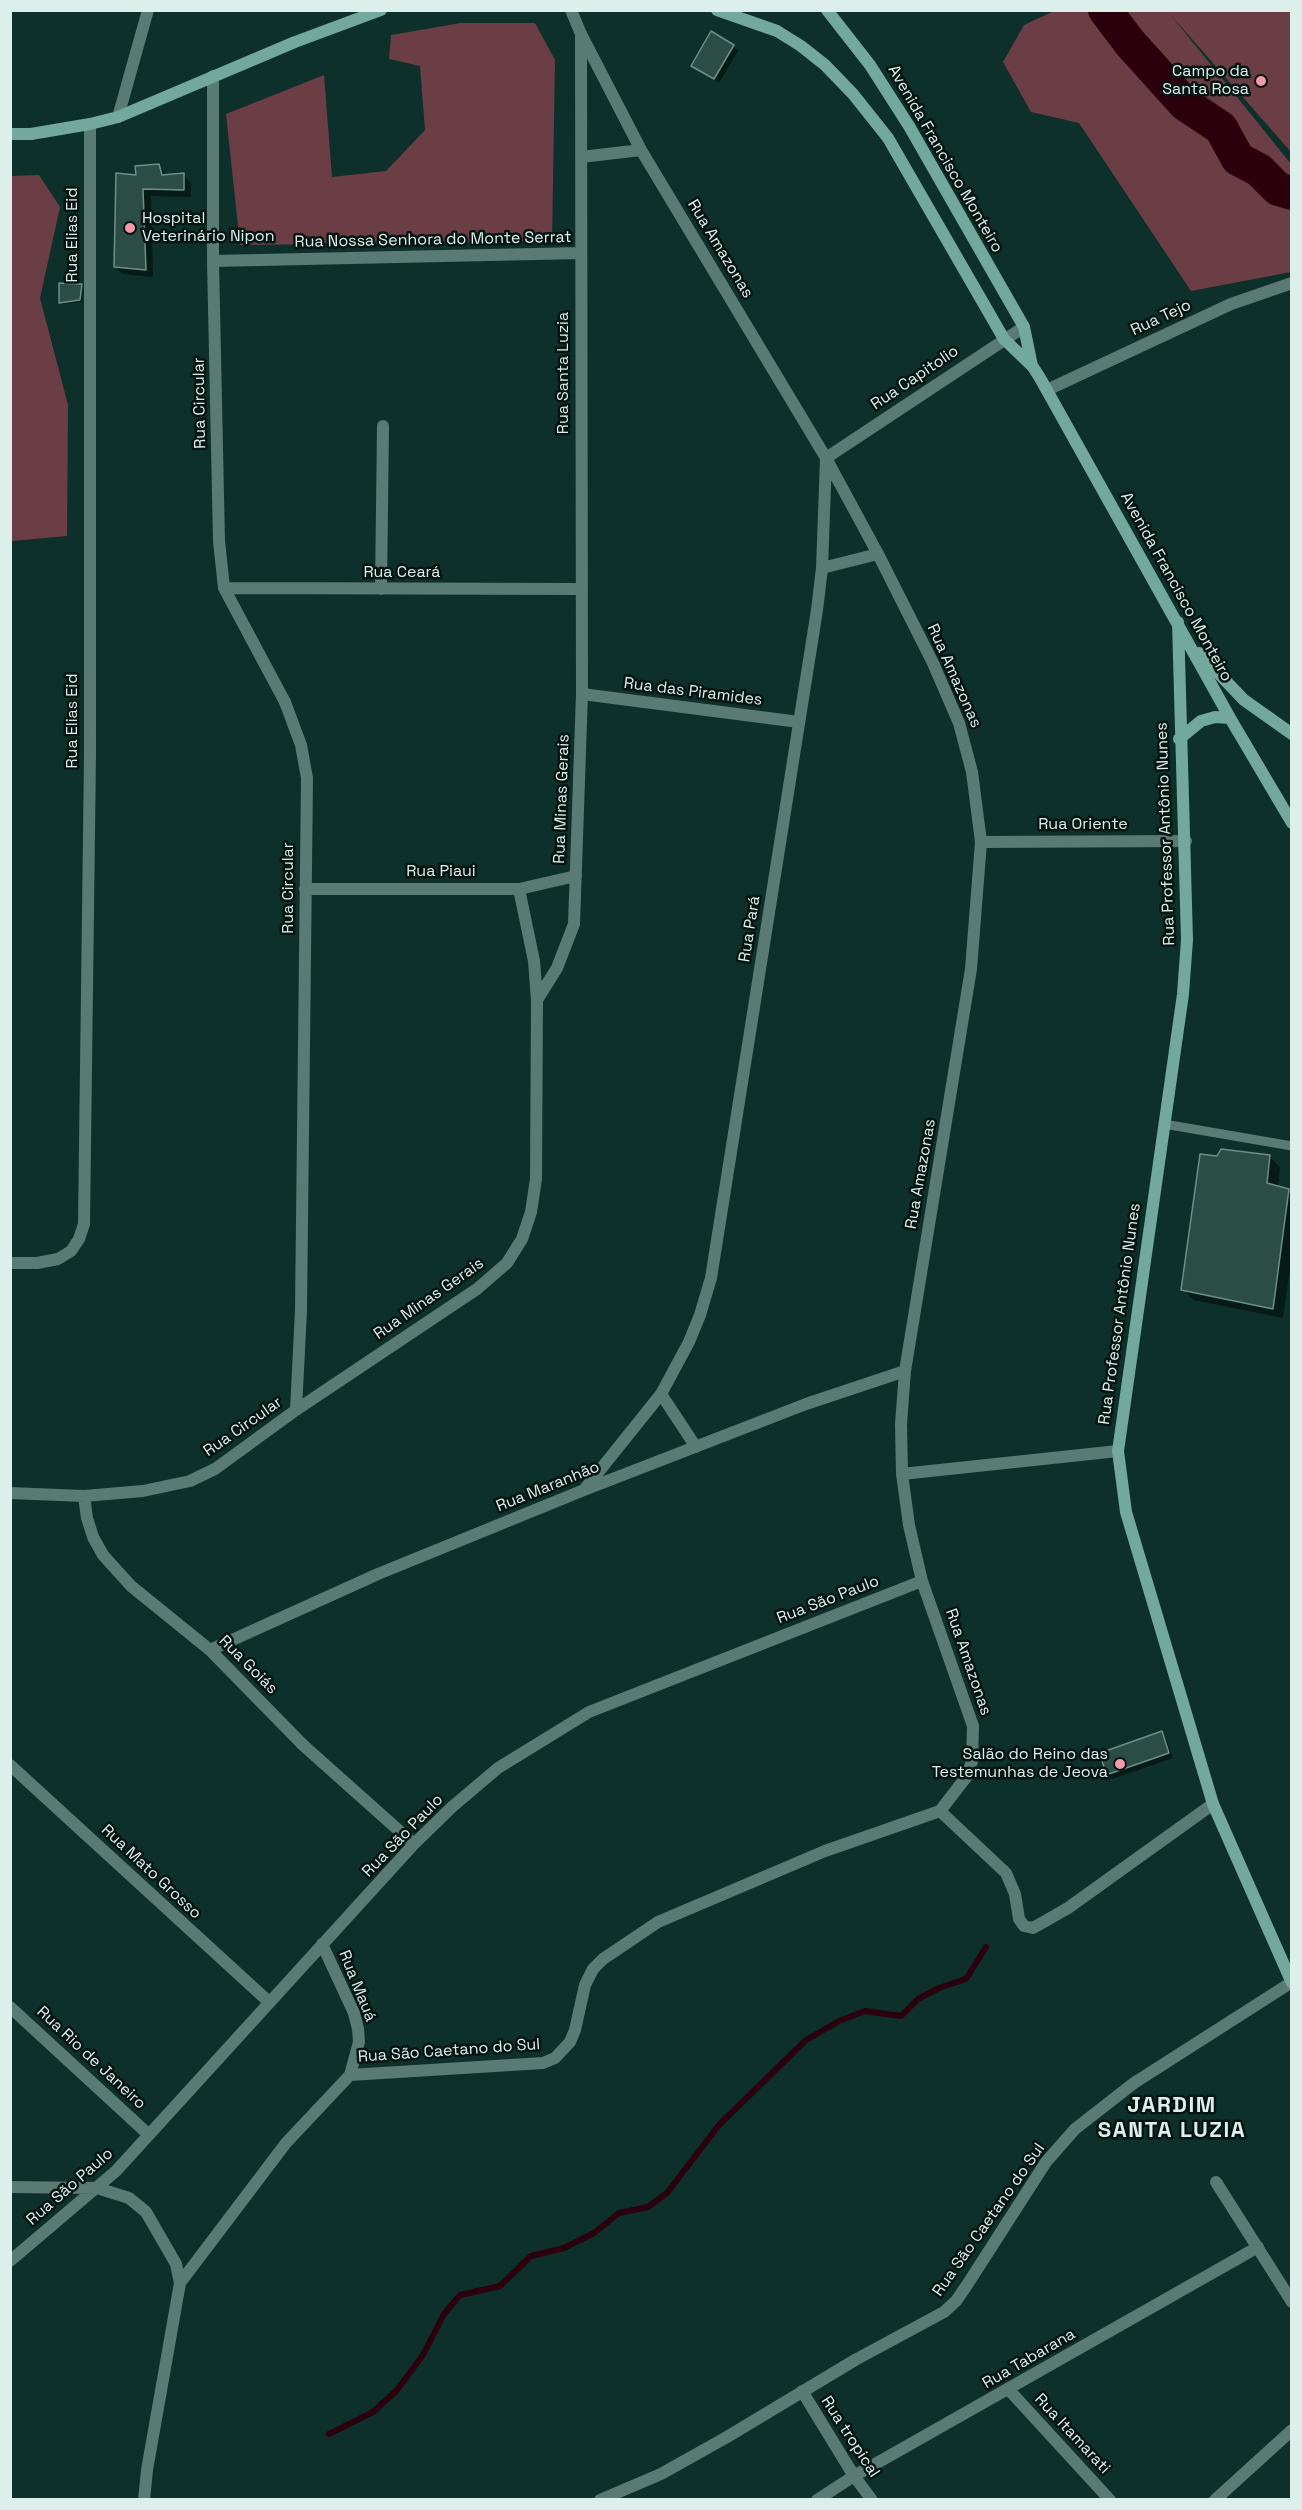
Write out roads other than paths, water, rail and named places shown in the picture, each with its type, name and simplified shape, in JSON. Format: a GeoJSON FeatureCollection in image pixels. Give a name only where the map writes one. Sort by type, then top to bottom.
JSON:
{"type":"FeatureCollection","features":[{"type":"Feature","properties":{"kind":"main road"},"geometry":{"type":"LineString","coordinates":[[10,134],[31,134],[118,117],[295,42],[381,10]]}},
{"type":"Feature","properties":{"kind":"main road","name":"Avenida Francisco Monteiro"},"geometry":{"type":"LineString","coordinates":[[717,10],[777,31],[801,46],[825,65],[853,94],[888,138],[1004,339],[1033,367],[1047,390],[1230,718],[1292,824]]}},
{"type":"Feature","properties":{"kind":"main road","name":"Avenida Francisco Monteiro"},"geometry":{"type":"LineString","coordinates":[[827,10],[870,65],[909,126],[1024,327],[1033,367]]}},
{"type":"Feature","properties":{"kind":"main road","name":"Rua Professor Antônio Nunes"},"geometry":{"type":"LineString","coordinates":[[1178,622],[1179,739],[1186,841],[1183,994],[1118,1451],[1126,1512],[1214,1804],[1292,1983]]}},
{"type":"Feature","properties":{"kind":"main road"},"geometry":{"type":"LineString","coordinates":[[1186,639],[1244,700],[1292,734]]}},
{"type":"Feature","properties":{"kind":"main road"},"geometry":{"type":"LineString","coordinates":[[1179,739],[1201,721],[1230,718]]}},
{"type":"Feature","properties":{"kind":"street"},"geometry":{"type":"LineString","coordinates":[[118,117],[148,10]]}},
{"type":"Feature","properties":{"kind":"street","name":"Rua Amazonas"},"geometry":{"type":"LineString","coordinates":[[571,10],[641,150],[826,458],[878,554],[933,663],[959,723],[972,772],[981,842],[971,969],[905,1371],[901,1424],[902,1474],[909,1525],[922,1581],[973,1726],[972,1761],[967,1776],[940,1811]]}},
{"type":"Feature","properties":{"kind":"street","name":"Rua Santa Luzia"},"geometry":{"type":"LineString","coordinates":[[581,34],[581,589]]}},
{"type":"Feature","properties":{"kind":"street","name":"Rua Circular"},"geometry":{"type":"LineString","coordinates":[[10,1493],[84,1496],[143,1491],[190,1481],[215,1469],[296,1410],[301,1310],[306,778],[301,745],[285,702],[224,588],[219,541],[213,261],[213,76]]}},
{"type":"Feature","properties":{"kind":"street","name":"Rua Elias Eid"},"geometry":{"type":"LineString","coordinates":[[10,1263],[37,1263],[58,1259],[71,1251],[79,1239],[84,1224],[90,755],[90,124]]}},
{"type":"Feature","properties":{"kind":"street"},"geometry":{"type":"LineString","coordinates":[[581,157],[641,150]]}},
{"type":"Feature","properties":{"kind":"street","name":"Rua Nossa Senhora do Monte Serrat"},"geometry":{"type":"LineString","coordinates":[[213,261],[581,253]]}},
{"type":"Feature","properties":{"kind":"street","name":"Rua Tejo"},"geometry":{"type":"LineString","coordinates":[[1047,390],[1232,304],[1292,283]]}},
{"type":"Feature","properties":{"kind":"street","name":"Rua Capitolio"},"geometry":{"type":"LineString","coordinates":[[826,458],[1024,327]]}},
{"type":"Feature","properties":{"kind":"street"},"geometry":{"type":"LineString","coordinates":[[381,590],[383,426]]}},
{"type":"Feature","properties":{"kind":"street","name":"Rua Pará"},"geometry":{"type":"LineString","coordinates":[[584,1490],[661,1394],[689,1341],[700,1315],[711,1278],[822,568],[826,458]]}},
{"type":"Feature","properties":{"kind":"street"},"geometry":{"type":"LineString","coordinates":[[822,568],[878,554]]}},
{"type":"Feature","properties":{"kind":"street","name":"Rua Ceará"},"geometry":{"type":"LineString","coordinates":[[224,588],[581,589]]}},
{"type":"Feature","properties":{"kind":"street","name":"Rua Minas Gerais"},"geometry":{"type":"LineString","coordinates":[[537,1000],[557,968],[574,924],[582,694],[581,589]]}},
{"type":"Feature","properties":{"kind":"street","name":"Rua das Piramides"},"geometry":{"type":"LineString","coordinates":[[582,694],[799,722]]}},
{"type":"Feature","properties":{"kind":"street","name":"Rua Oriente"},"geometry":{"type":"LineString","coordinates":[[981,842],[1186,841]]}},
{"type":"Feature","properties":{"kind":"street","name":"Rua Piaui"},"geometry":{"type":"LineString","coordinates":[[305,889],[519,889],[576,876]]}},
{"type":"Feature","properties":{"kind":"street","name":"Rua Minas Gerais"},"geometry":{"type":"LineString","coordinates":[[296,1410],[477,1289],[507,1263],[522,1239],[531,1212],[536,1179],[537,1000],[534,961],[519,889]]}},
{"type":"Feature","properties":{"kind":"street","name":"Rua Maranhão"},"geometry":{"type":"LineString","coordinates":[[210,1650],[378,1574],[584,1490],[806,1404],[905,1371]]}},
{"type":"Feature","properties":{"kind":"street"},"geometry":{"type":"LineString","coordinates":[[661,1394],[696,1447]]}},
{"type":"Feature","properties":{"kind":"street"},"geometry":{"type":"LineString","coordinates":[[902,1474],[1118,1451]]}},
{"type":"Feature","properties":{"kind":"street","name":"Rua Goiás"},"geometry":{"type":"LineString","coordinates":[[84,1496],[93,1537],[103,1555],[131,1586],[210,1650],[303,1744],[414,1844]]}},
{"type":"Feature","properties":{"kind":"street","name":"Rua São Paulo"},"geometry":{"type":"LineString","coordinates":[[10,2261],[116,2171],[414,1844],[452,1807],[498,1768],[589,1712],[922,1581]]}},
{"type":"Feature","properties":{"kind":"street","name":"Rua Mato Grosso"},"geometry":{"type":"LineString","coordinates":[[10,1766],[269,2002]]}},
{"type":"Feature","properties":{"kind":"street"},"geometry":{"type":"LineString","coordinates":[[940,1811],[1006,1873],[1015,1894],[1019,1919],[1028,1928],[1037,1926],[1068,1908],[1214,1804]]}},
{"type":"Feature","properties":{"kind":"street","name":"Rua São Caetano do Sul"},"geometry":{"type":"LineString","coordinates":[[144,2499],[147,2470],[180,2283],[286,2143],[350,2075],[543,2063],[555,2058],[570,2042],[585,1985],[593,1969],[603,1959],[658,1922],[825,1851],[940,1811]]}},
{"type":"Feature","properties":{"kind":"street","name":"Rua Mauá"},"geometry":{"type":"LineString","coordinates":[[322,1944],[354,2013],[358,2030],[359,2042],[350,2075]]}},
{"type":"Feature","properties":{"kind":"street","name":"Rua São Caetano do Sul"},"geometry":{"type":"LineString","coordinates":[[600,2499],[661,2474],[802,2391],[944,2312],[956,2301],[968,2284],[1046,2162],[1075,2130],[1134,2083],[1292,1983]]}},
{"type":"Feature","properties":{"kind":"street","name":"Rua Rio de Janeiro"},"geometry":{"type":"LineString","coordinates":[[10,2007],[148,2134]]}},
{"type":"Feature","properties":{"kind":"street"},"geometry":{"type":"LineString","coordinates":[[1216,2182],[1292,2302]]}},
{"type":"Feature","properties":{"kind":"street"},"geometry":{"type":"LineString","coordinates":[[10,2187],[97,2188],[129,2198],[146,2212],[176,2264],[180,2283]]}},
{"type":"Feature","properties":{"kind":"street","name":"Rua Tabarana"},"geometry":{"type":"LineString","coordinates":[[817,2499],[1258,2247]]}},
{"type":"Feature","properties":{"kind":"street","name":"Rua Itamarati"},"geometry":{"type":"LineString","coordinates":[[1009,2390],[1110,2499]]}},
{"type":"Feature","properties":{"kind":"street","name":"Rua tropical"},"geometry":{"type":"LineString","coordinates":[[802,2391],[854,2476],[872,2499]]}},
{"type":"Feature","properties":{"kind":"street"},"geometry":{"type":"LineString","coordinates":[[1215,2499],[1292,2430]]}},
{"type":"Feature","properties":{"kind":"lane"},"geometry":{"type":"LineString","coordinates":[[1164,1125],[1292,1146]]}},
{"type":"Feature","properties":{"kind":"waterway"},"geometry":{"type":"LineString","coordinates":[[1105,10],[1130,43],[1185,104],[1221,128],[1238,159],[1259,170],[1278,189],[1292,193]]}},
{"type":"Feature","properties":{"kind":"waterway"},"geometry":{"type":"LineString","coordinates":[[1121,10],[1130,43]]}},
{"type":"Feature","properties":{"kind":"waterway"},"geometry":{"type":"LineString","coordinates":[[329,2434],[373,2412],[397,2390],[423,2355],[444,2314],[460,2295],[500,2286],[531,2256],[564,2248],[594,2233],[619,2213],[648,2207],[667,2193],[719,2125],[806,2040],[839,2021],[865,2011],[901,2016],[918,1999],[939,1988],[966,1979],[986,1947]]}},
{"type":"Feature","properties":{"kind":"place","name":"Campo da Santa Rosa"},"geometry":{"type":"Point","coordinates":[1261,81]}},
{"type":"Feature","properties":{"kind":"place","name":"Hospital Veterinário Nipon"},"geometry":{"type":"Point","coordinates":[130,228]}},
{"type":"Feature","properties":{"kind":"place","name":"Salão do Reino das Testemunhas de Jeova"},"geometry":{"type":"Point","coordinates":[1120,1764]}},
{"type":"Feature","properties":{"kind":"district","name":"JARDIM SANTA LUZIA"},"geometry":{"type":"Point","coordinates":[1172,2118]}}]}
